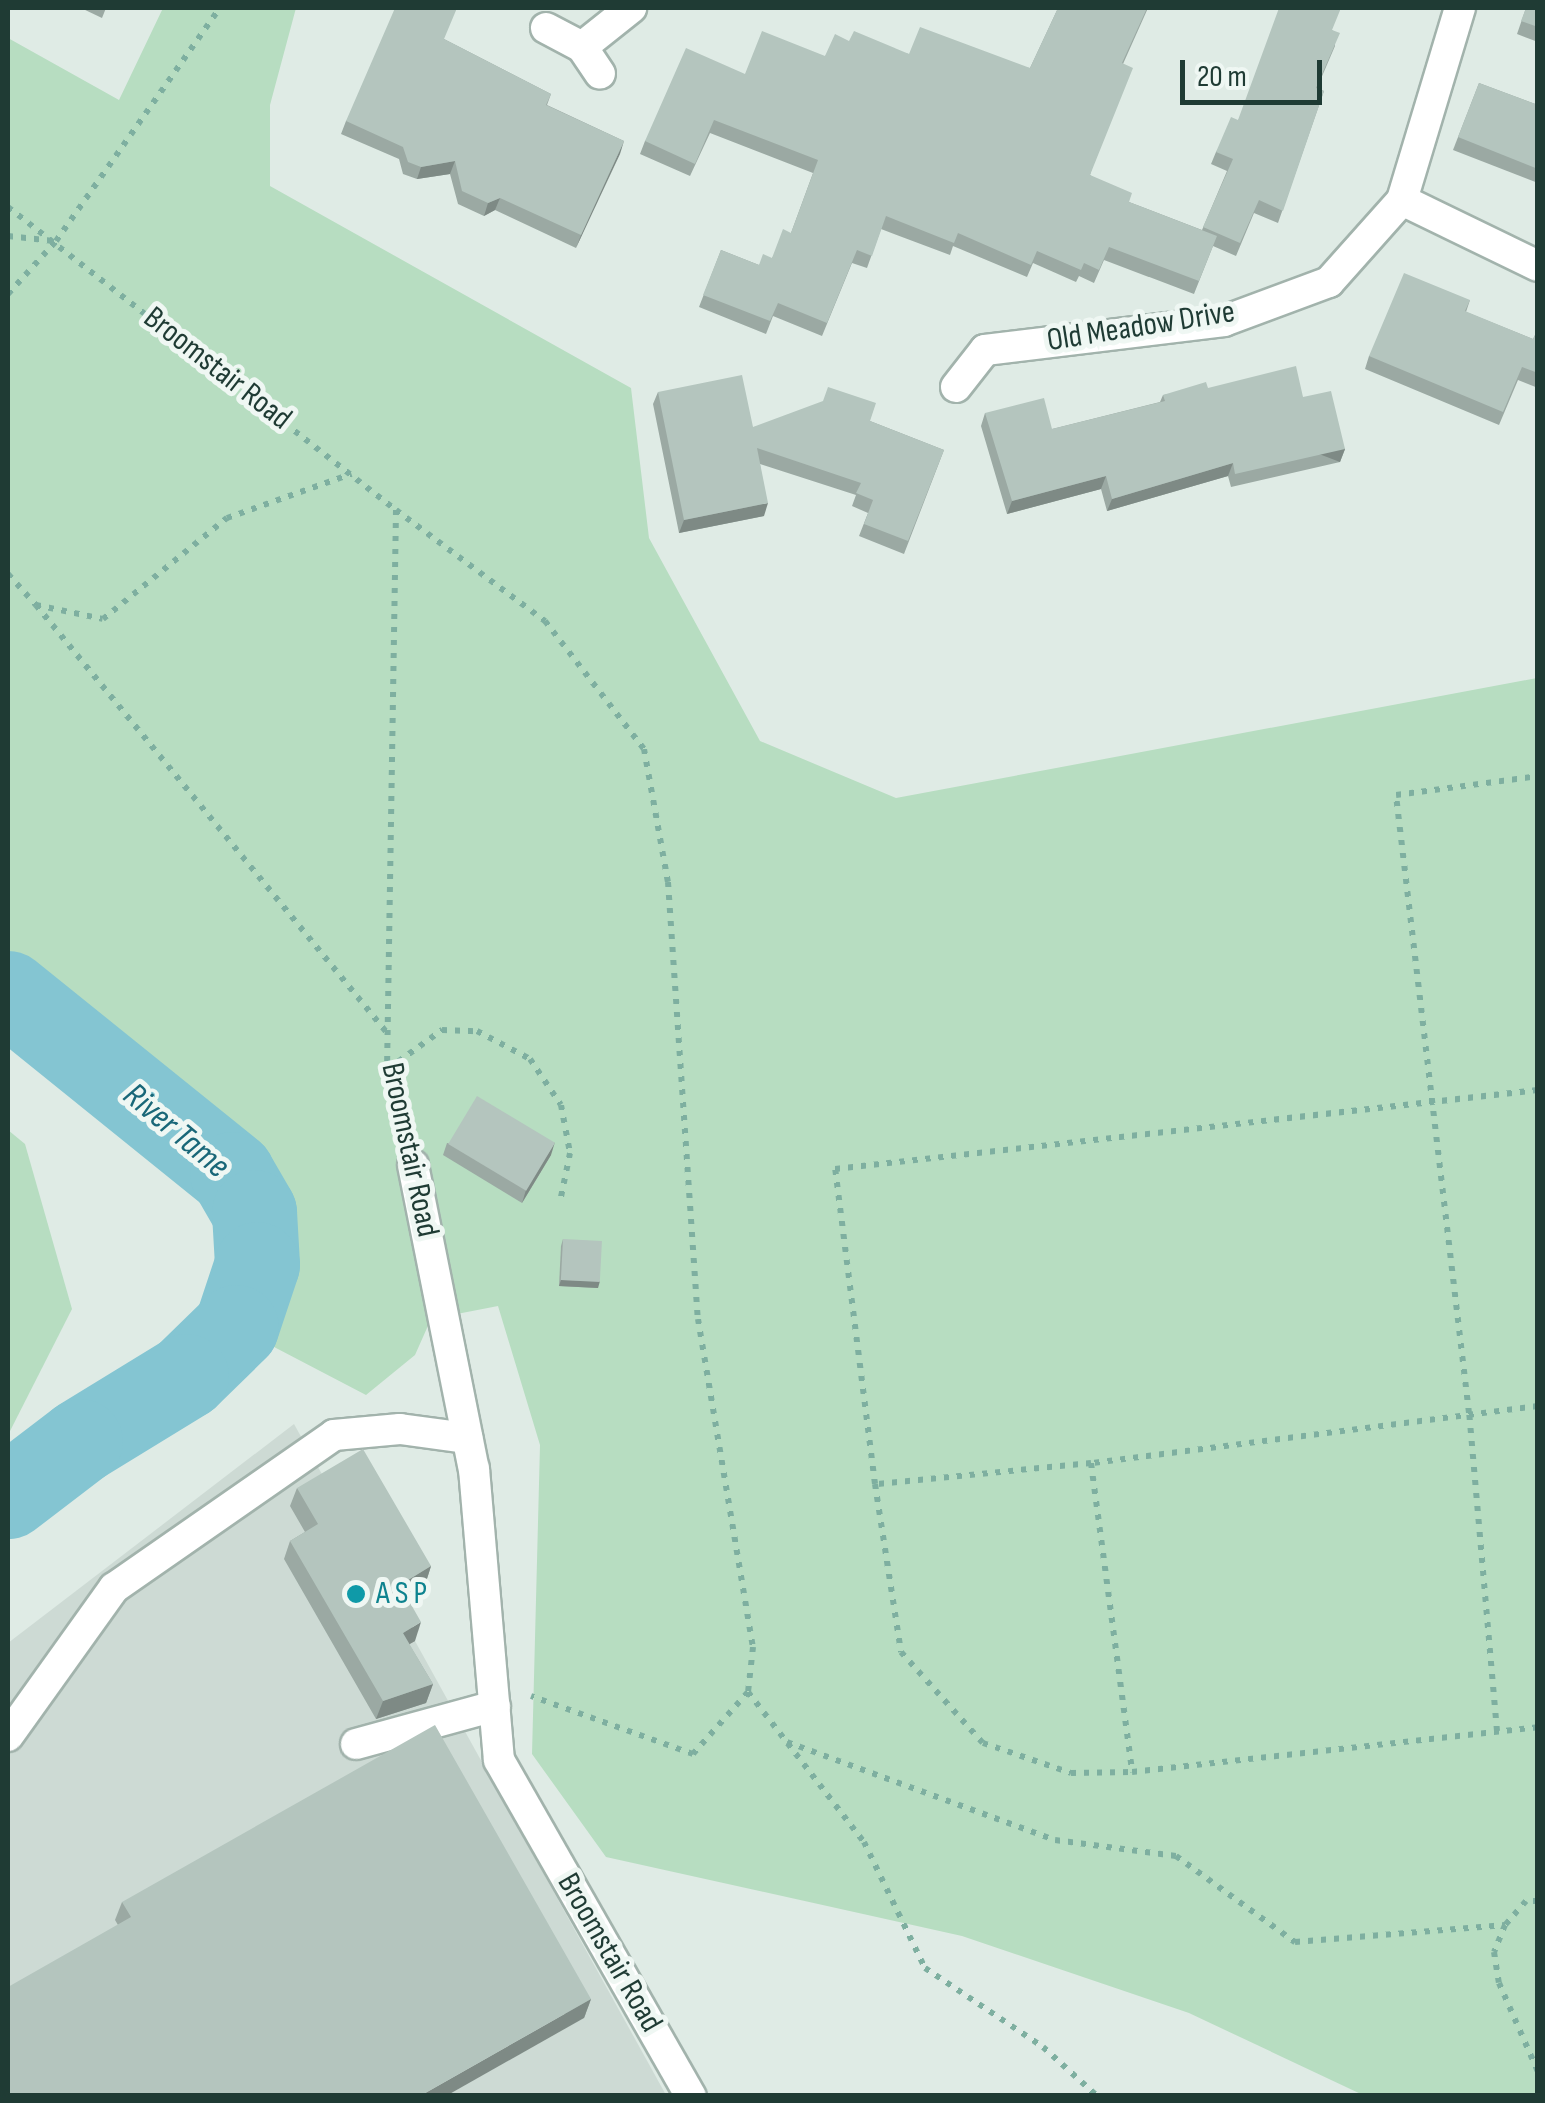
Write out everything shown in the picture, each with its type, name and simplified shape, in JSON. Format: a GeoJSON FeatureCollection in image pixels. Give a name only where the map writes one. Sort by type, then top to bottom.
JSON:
{"type":"FeatureCollection","features":[{"type":"Feature","properties":{"kind":"street"},"geometry":{"type":"LineString","coordinates":[[582,47],[631,8]]}},
{"type":"Feature","properties":{"kind":"street","name":"Old Meadow Drive"},"geometry":{"type":"LineString","coordinates":[[956,387],[985,350],[1224,320],[1329,282],[1402,200],[1460,8]]}},
{"type":"Feature","properties":{"kind":"street"},"geometry":{"type":"LineString","coordinates":[[546,28],[582,47],[600,74]]}},
{"type":"Feature","properties":{"kind":"street"},"geometry":{"type":"LineString","coordinates":[[1402,200],[1538,266]]}},
{"type":"Feature","properties":{"kind":"street","name":"Broomstair Road"},"geometry":{"type":"LineString","coordinates":[[413,1165],[467,1438],[499,1760],[690,2096]]}},
{"type":"Feature","properties":{"kind":"street"},"geometry":{"type":"LineString","coordinates":[[8,1736],[114,1588],[334,1434],[400,1429],[467,1438]]}},
{"type":"Feature","properties":{"kind":"street"},"geometry":{"type":"LineString","coordinates":[[356,1744],[494,1694]]}},
{"type":"Feature","properties":{"kind":"path"},"geometry":{"type":"LineString","coordinates":[[8,294],[56,241],[220,8]]}},
{"type":"Feature","properties":{"kind":"path","name":"Broomstair Road"},"geometry":{"type":"LineString","coordinates":[[8,207],[396,510],[387,1070],[413,1165]]}},
{"type":"Feature","properties":{"kind":"path"},"geometry":{"type":"LineString","coordinates":[[8,236],[56,241]]}},
{"type":"Feature","properties":{"kind":"path"},"geometry":{"type":"LineString","coordinates":[[36,606],[104,618],[227,518],[351,474]]}},
{"type":"Feature","properties":{"kind":"path"},"geometry":{"type":"LineString","coordinates":[[396,510],[545,622],[644,750],[668,882],[698,1319],[753,1646],[748,1692],[693,1754],[494,1694]]}},
{"type":"Feature","properties":{"kind":"path"},"geometry":{"type":"LineString","coordinates":[[8,574],[388,1034]]}},
{"type":"Feature","properties":{"kind":"path"},"geometry":{"type":"LineString","coordinates":[[1497,1731],[1469,1413],[1396,795],[1538,776]]}},
{"type":"Feature","properties":{"kind":"path"},"geometry":{"type":"LineString","coordinates":[[387,1070],[442,1030],[477,1032],[530,1059],[560,1105],[570,1153],[561,1197]]}},
{"type":"Feature","properties":{"kind":"path"},"geometry":{"type":"LineString","coordinates":[[1538,1090],[835,1169],[874,1484],[901,1652],[983,1744],[1071,1773],[1132,1772],[1538,1726]]}},
{"type":"Feature","properties":{"kind":"path"},"geometry":{"type":"LineString","coordinates":[[874,1484],[1091,1463],[1538,1406]]}},
{"type":"Feature","properties":{"kind":"path"},"geometry":{"type":"LineString","coordinates":[[1091,1463],[1132,1772]]}},
{"type":"Feature","properties":{"kind":"path"},"geometry":{"type":"LineString","coordinates":[[748,1692],[864,1842],[925,1968],[1043,2047],[1097,2096]]}},
{"type":"Feature","properties":{"kind":"path"},"geometry":{"type":"LineString","coordinates":[[787,1742],[1056,1840],[1176,1856],[1295,1942],[1505,1925]]}},
{"type":"Feature","properties":{"kind":"path"},"geometry":{"type":"LineString","coordinates":[[1538,1901],[1526,1902],[1505,1925],[1494,1952],[1499,1983],[1538,2072]]}},
{"type":"Feature","properties":{"kind":"shaded area"},"geometry":{"type":"Polygon","coordinates":[[[294,1424],[666,2095],[8,2096],[8,1643],[294,1424]]]}},
{"type":"Feature","properties":{"kind":"green space"},"geometry":{"type":"Polygon","coordinates":[[[163,8],[296,8],[270,105],[270,186],[631,388],[649,538],[760,741],[896,798],[1537,678],[1537,2095],[1363,2095],[1189,2013],[962,1936],[606,1857],[532,1754],[540,1445],[498,1306],[431,1319],[415,1355],[366,1395],[236,1327],[257,1264],[254,1212],[232,1174],[8,993],[8,38],[119,100],[163,8]]]}},
{"type":"Feature","properties":{"kind":"green space"},"geometry":{"type":"Polygon","coordinates":[[[8,1130],[25,1144],[72,1309],[8,1435],[8,1130]]]}},
{"type":"Feature","properties":{"kind":"building"},"geometry":{"type":"Polygon","coordinates":[[[395,8],[457,8],[444,39],[551,94],[546,105],[624,141],[581,235],[500,198],[488,203],[462,191],[455,161],[421,167],[408,162],[403,147],[346,121],[395,8]]]}},
{"type":"Feature","properties":{"kind":"building"},"geometry":{"type":"Polygon","coordinates":[[[1058,8],[1147,8],[1122,63],[1133,68],[1090,175],[1132,193],[1129,202],[1217,236],[1199,281],[1109,247],[1099,270],[1084,263],[1081,270],[1037,251],[1031,265],[958,233],[954,243],[886,216],[872,256],[857,250],[827,323],[778,303],[770,321],[703,295],[721,250],[759,265],[763,254],[772,258],[783,229],[791,233],[818,160],[714,120],[695,164],[645,141],[686,48],[745,74],[762,31],[825,56],[835,34],[849,41],[854,31],[909,54],[920,27],[1030,68],[1058,8]]]}},
{"type":"Feature","properties":{"kind":"building"},"geometry":{"type":"Polygon","coordinates":[[[1279,8],[1341,8],[1332,30],[1340,33],[1316,88],[1324,91],[1283,211],[1259,200],[1240,243],[1203,227],[1233,159],[1216,152],[1231,117],[1238,120],[1279,8]]]}},
{"type":"Feature","properties":{"kind":"building"},"geometry":{"type":"Polygon","coordinates":[[[1526,8],[1538,8],[1538,27],[1521,21],[1526,8]]]}},
{"type":"Feature","properties":{"kind":"building"},"geometry":{"type":"Polygon","coordinates":[[[1479,83],[1538,105],[1538,169],[1458,137],[1479,83]]]}},
{"type":"Feature","properties":{"kind":"building"},"geometry":{"type":"Polygon","coordinates":[[[1404,273],[1470,300],[1465,311],[1533,339],[1538,329],[1538,373],[1522,367],[1503,412],[1369,356],[1404,273]]]}},
{"type":"Feature","properties":{"kind":"building"},"geometry":{"type":"Polygon","coordinates":[[[1296,366],[1303,397],[1331,391],[1345,449],[1235,474],[1233,463],[1112,499],[1106,476],[1012,501],[985,413],[1044,398],[1052,429],[1165,401],[1163,395],[1206,382],[1208,388],[1296,366]]]}},
{"type":"Feature","properties":{"kind":"building"},"geometry":{"type":"Polygon","coordinates":[[[742,375],[753,427],[823,401],[828,387],[876,403],[870,421],[944,450],[908,541],[864,524],[873,500],[856,493],[861,483],[757,448],[768,503],[684,520],[658,392],[742,375]]]}},
{"type":"Feature","properties":{"kind":"building"},"geometry":{"type":"Polygon","coordinates":[[[477,1096],[555,1143],[526,1191],[448,1144],[477,1096]]]}},
{"type":"Feature","properties":{"kind":"building"},"geometry":{"type":"Polygon","coordinates":[[[563,1239],[602,1241],[600,1282],[561,1280],[563,1239]]]}},
{"type":"Feature","properties":{"kind":"building","name":"A S P"},"geometry":{"type":"Polygon","coordinates":[[[363,1449],[431,1566],[400,1585],[421,1622],[403,1633],[433,1684],[383,1701],[290,1541],[318,1524],[297,1488],[363,1449]]]}},
{"type":"Feature","properties":{"kind":"building"},"geometry":{"type":"Polygon","coordinates":[[[435,1725],[591,1999],[420,2096],[8,2096],[8,1987],[131,1917],[122,1902],[435,1725]]]}},
{"type":"Feature","properties":{"kind":"waterway","name":"River Tame"},"geometry":{"type":"LineString","coordinates":[[8,993],[232,1174],[254,1212],[257,1264],[236,1327],[186,1376],[80,1441],[8,1496]]}},
{"type":"Feature","properties":{"kind":"place","name":"A S P"},"geometry":{"type":"Point","coordinates":[356,1594]}}]}
